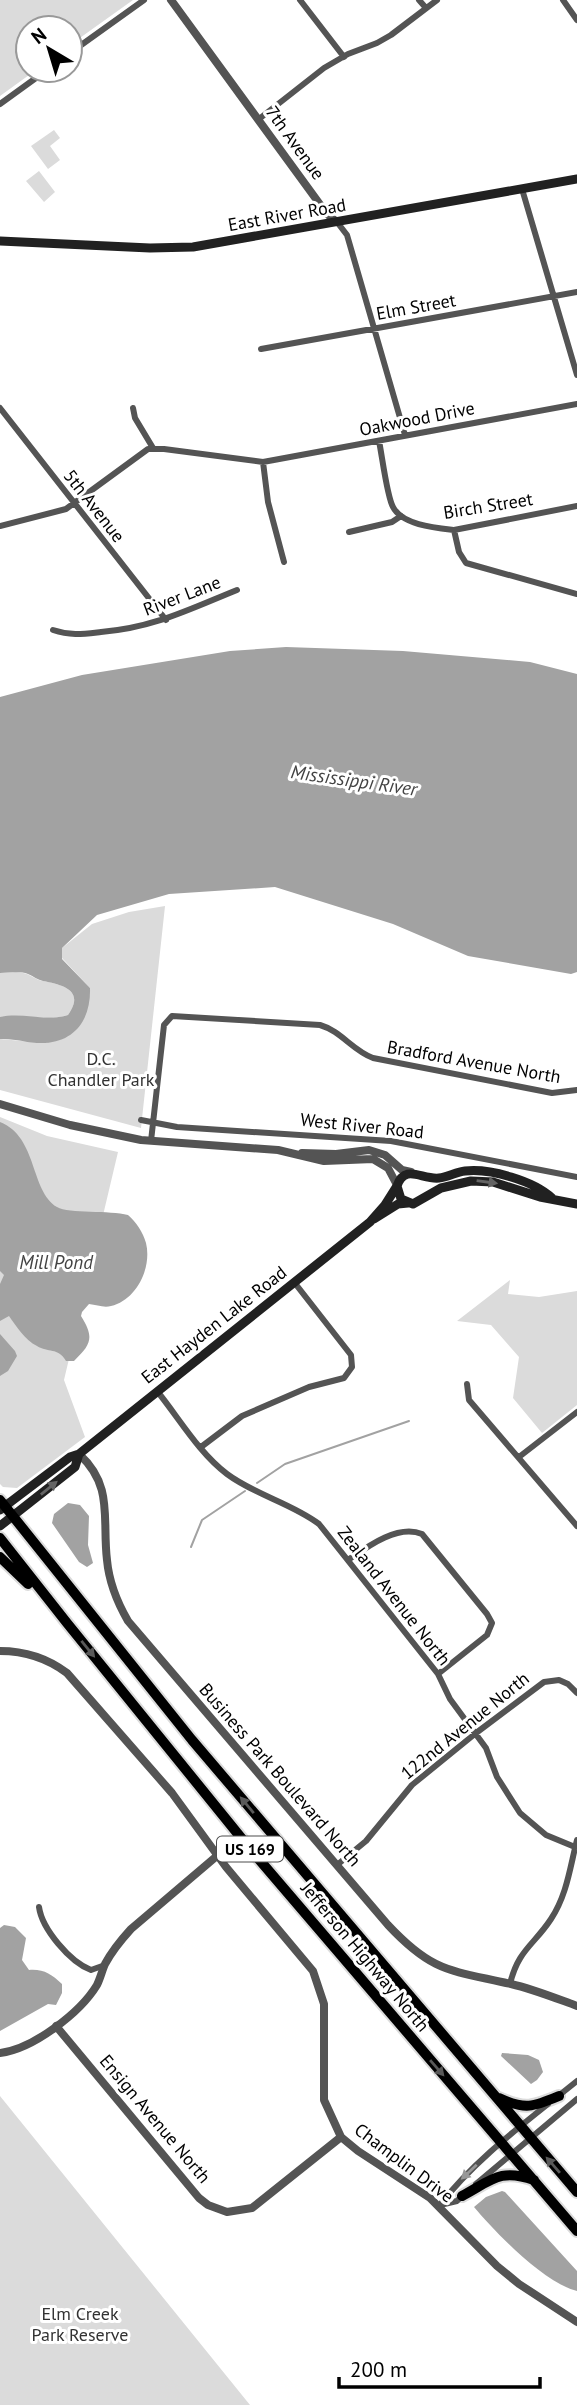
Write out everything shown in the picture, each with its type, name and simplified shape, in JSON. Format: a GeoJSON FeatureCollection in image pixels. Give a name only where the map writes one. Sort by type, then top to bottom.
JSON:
{"type":"FeatureCollection","features":[{"type":"Feature","properties":{"kind":"highway","name":"Jefferson Highway North"},"geometry":{"type":"LineString","coordinates":[[4,1514],[192,1740],[577,2192]]}},
{"type":"Feature","properties":{"kind":"highway","name":"Jefferson Highway North"},"geometry":{"type":"LineString","coordinates":[[0,1538],[251,1850],[577,2231]]}},
{"type":"Feature","properties":{"kind":"highway"},"geometry":{"type":"LineString","coordinates":[[0,1557],[67,1623]]}},
{"type":"Feature","properties":{"kind":"highway"},"geometry":{"type":"LineString","coordinates":[[492,2094],[529,2107],[559,2096]]}},
{"type":"Feature","properties":{"kind":"highway"},"geometry":{"type":"LineString","coordinates":[[463,2196],[509,2173],[534,2180]]}},
{"type":"Feature","properties":{"kind":"main road","name":"East River Road"},"geometry":{"type":"LineString","coordinates":[[0,241],[150,248],[193,247],[577,179]]}},
{"type":"Feature","properties":{"kind":"main road"},"geometry":{"type":"LineString","coordinates":[[552,1198],[546,1192],[520,1181],[493,1172],[468,1170],[438,1178],[417,1174],[402,1177],[397,1186],[398,1195],[409,1203],[417,1203],[448,1185],[483,1181],[540,1197],[577,1204]]}},
{"type":"Feature","properties":{"kind":"main road"},"geometry":{"type":"LineString","coordinates":[[417,1174],[428,1186],[424,1198]]}},
{"type":"Feature","properties":{"kind":"main road","name":"East Hayden Lake Road"},"geometry":{"type":"LineString","coordinates":[[370,1222],[397,1186]]}},
{"type":"Feature","properties":{"kind":"main road","name":"East Hayden Lake Road"},"geometry":{"type":"LineString","coordinates":[[4,1514],[75,1467],[79,1454],[370,1222],[398,1204],[409,1203]]}},
{"type":"Feature","properties":{"kind":"street"},"geometry":{"type":"LineString","coordinates":[[84,43],[144,0]]}},
{"type":"Feature","properties":{"kind":"street","name":"7th Avenue"},"geometry":{"type":"LineString","coordinates":[[171,0],[327,214],[345,230],[405,435]]}},
{"type":"Feature","properties":{"kind":"street"},"geometry":{"type":"LineString","coordinates":[[300,0],[344,57]]}},
{"type":"Feature","properties":{"kind":"street"},"geometry":{"type":"LineString","coordinates":[[419,0],[426,8]]}},
{"type":"Feature","properties":{"kind":"street"},"geometry":{"type":"LineString","coordinates":[[259,119],[324,68],[384,39],[437,0]]}},
{"type":"Feature","properties":{"kind":"street"},"geometry":{"type":"LineString","coordinates":[[563,0],[577,20]]}},
{"type":"Feature","properties":{"kind":"street"},"geometry":{"type":"LineString","coordinates":[[0,104],[28,84]]}},
{"type":"Feature","properties":{"kind":"street"},"geometry":{"type":"LineString","coordinates":[[522,189],[577,375]]}},
{"type":"Feature","properties":{"kind":"street","name":"Elm Street"},"geometry":{"type":"LineString","coordinates":[[261,349],[577,292]]}},
{"type":"Feature","properties":{"kind":"street","name":"Oakwood Drive"},"geometry":{"type":"LineString","coordinates":[[153,448],[263,462],[577,404]]}},
{"type":"Feature","properties":{"kind":"street","name":"5th Avenue"},"geometry":{"type":"LineString","coordinates":[[0,408],[166,620]]}},
{"type":"Feature","properties":{"kind":"street"},"geometry":{"type":"LineString","coordinates":[[0,526],[56,513],[75,504],[142,452],[153,448],[135,418],[133,408]]}},
{"type":"Feature","properties":{"kind":"street"},"geometry":{"type":"LineString","coordinates":[[349,532],[392,522],[401,516],[393,507],[379,441]]}},
{"type":"Feature","properties":{"kind":"street"},"geometry":{"type":"LineString","coordinates":[[263,462],[268,502],[284,562]]}},
{"type":"Feature","properties":{"kind":"street","name":"Birch Street"},"geometry":{"type":"LineString","coordinates":[[401,516],[437,528],[454,530],[577,506]]}},
{"type":"Feature","properties":{"kind":"street"},"geometry":{"type":"LineString","coordinates":[[454,530],[459,552],[466,563],[577,594]]}},
{"type":"Feature","properties":{"kind":"street","name":"River Lane"},"geometry":{"type":"LineString","coordinates":[[53,630],[68,635],[128,630],[166,620],[237,590]]}},
{"type":"Feature","properties":{"kind":"street","name":"Bradford Avenue North"},"geometry":{"type":"LineString","coordinates":[[154,1124],[164,1026],[172,1016],[320,1025],[336,1031],[364,1055],[373,1058],[552,1093],[577,1090]]}},
{"type":"Feature","properties":{"kind":"street","name":"West River Road"},"geometry":{"type":"LineString","coordinates":[[0,1104],[89,1130],[151,1141],[261,1148],[295,1153],[336,1154],[369,1150],[385,1155],[402,1170],[417,1174]]}},
{"type":"Feature","properties":{"kind":"street","name":"West River Road"},"geometry":{"type":"LineString","coordinates":[[141,1121],[391,1141],[577,1177]]}},
{"type":"Feature","properties":{"kind":"street"},"geometry":{"type":"LineString","coordinates":[[151,1141],[154,1124]]}},
{"type":"Feature","properties":{"kind":"street","name":"West River Road"},"geometry":{"type":"LineString","coordinates":[[295,1153],[312,1159],[335,1162],[373,1159],[388,1168],[397,1186]]}},
{"type":"Feature","properties":{"kind":"street"},"geometry":{"type":"LineString","coordinates":[[201,1447],[242,1416],[309,1387],[344,1378],[352,1367],[353,1361],[349,1353],[294,1282]]}},
{"type":"Feature","properties":{"kind":"street"},"geometry":{"type":"LineString","coordinates":[[467,1384],[469,1400],[577,1526]]}},
{"type":"Feature","properties":{"kind":"street","name":"Zealand Avenue North"},"geometry":{"type":"LineString","coordinates":[[157,1391],[201,1447],[235,1480],[301,1512],[319,1524],[438,1674],[450,1699],[486,1748],[497,1777],[520,1813],[546,1835],[576,1843]]}},
{"type":"Feature","properties":{"kind":"street"},"geometry":{"type":"LineString","coordinates":[[519,1457],[577,1412]]}},
{"type":"Feature","properties":{"kind":"street","name":"Business Park Boulevard North"},"geometry":{"type":"LineString","coordinates":[[79,1454],[93,1469],[102,1491],[106,1512],[108,1572],[115,1595],[128,1621],[388,1925],[419,1955],[431,1962],[455,1972],[510,1984],[577,2006]]}},
{"type":"Feature","properties":{"kind":"street"},"geometry":{"type":"LineString","coordinates":[[348,1560],[369,1546],[402,1531],[413,1530],[422,1534],[487,1615],[492,1623],[487,1635],[438,1674]]}},
{"type":"Feature","properties":{"kind":"street","name":"Champlin Drive"},"geometry":{"type":"LineString","coordinates":[[0,1651],[35,1655],[52,1662],[67,1673],[172,1793],[218,1855],[303,1957],[320,1987],[325,2021],[322,2088],[324,2100],[341,2137],[439,2206],[497,2266],[519,2284],[577,2322]]}},
{"type":"Feature","properties":{"kind":"street","name":"122nd Avenue North"},"geometry":{"type":"LineString","coordinates":[[337,1866],[366,1841],[412,1785],[544,1682],[559,1680],[577,1693]]}},
{"type":"Feature","properties":{"kind":"street"},"geometry":{"type":"LineString","coordinates":[[510,1984],[518,1959],[551,1920],[562,1898],[576,1843]]}},
{"type":"Feature","properties":{"kind":"street"},"geometry":{"type":"LineString","coordinates":[[0,2053],[29,2046],[83,2003],[97,1985],[119,1942],[218,1855]]}},
{"type":"Feature","properties":{"kind":"street"},"geometry":{"type":"LineString","coordinates":[[39,1907],[40,1917],[46,1927],[76,1962],[91,1970],[105,1965]]}},
{"type":"Feature","properties":{"kind":"street","name":"Ensign Avenue North"},"geometry":{"type":"LineString","coordinates":[[56,2026],[200,2198],[219,2210],[227,2212],[252,2208],[341,2137]]}},
{"type":"Feature","properties":{"kind":"street"},"geometry":{"type":"LineString","coordinates":[[439,2206],[452,2188],[501,2142],[577,2081]]}},
{"type":"Feature","properties":{"kind":"street"},"geometry":{"type":"LineString","coordinates":[[439,2206],[457,2201],[529,2137],[577,2099]]}},
{"type":"Feature","properties":{"kind":"green space"},"geometry":{"type":"Polygon","coordinates":[[[0,0],[133,0],[84,35],[84,14],[14,14],[14,84],[17,84],[0,96],[0,0]]]}},
{"type":"Feature","properties":{"kind":"green space"},"geometry":{"type":"Polygon","coordinates":[[[54,130],[60,138],[50,146],[60,160],[48,169],[31,146],[54,130]]]}},
{"type":"Feature","properties":{"kind":"green space"},"geometry":{"type":"Polygon","coordinates":[[[39,171],[55,192],[44,202],[26,181],[39,171]]]}},
{"type":"Feature","properties":{"kind":"green space","name":"D.C. Chandler Park"},"geometry":{"type":"Polygon","coordinates":[[[165,906],[141,1128],[0,1090],[0,1039],[45,1043],[57,1040],[90,988],[62,958],[62,948],[92,924],[129,912],[165,906]]]}},
{"type":"Feature","properties":{"kind":"green space"},"geometry":{"type":"Polygon","coordinates":[[[0,973],[23,973],[65,987],[73,995],[73,1007],[68,1015],[59,1017],[0,1017],[0,973]]]}},
{"type":"Feature","properties":{"kind":"green space"},"geometry":{"type":"Polygon","coordinates":[[[0,1117],[47,1136],[118,1152],[64,1380],[85,1437],[17,1488],[3,1487],[0,1484],[0,1117]]]}},
{"type":"Feature","properties":{"kind":"green space"},"geometry":{"type":"Polygon","coordinates":[[[510,1280],[508,1294],[539,1297],[577,1291],[577,1405],[542,1433],[513,1398],[519,1357],[491,1325],[457,1321],[510,1280]]]}},
{"type":"Feature","properties":{"kind":"green space","name":"Elm Creek Park Reserve"},"geometry":{"type":"Polygon","coordinates":[[[0,2096],[250,2405],[0,2405],[0,2096]]]}},
{"type":"Feature","properties":{"kind":"water","name":"Mississippi River"},"geometry":{"type":"Polygon","coordinates":[[[286,647],[403,651],[530,662],[577,674],[577,972],[571,974],[468,956],[393,924],[275,887],[169,894],[97,915],[62,948],[62,959],[90,988],[85,1018],[74,1032],[66,1038],[45,1043],[0,1039],[0,1017],[60,1017],[68,1015],[74,1000],[70,990],[65,987],[25,973],[0,973],[0,697],[82,675],[230,651],[286,647]]]}},
{"type":"Feature","properties":{"kind":"water","name":"Mill Pond"},"geometry":{"type":"Polygon","coordinates":[[[0,1122],[12,1129],[21,1139],[42,1189],[57,1207],[128,1215],[139,1228],[146,1243],[147,1262],[135,1290],[120,1303],[106,1307],[89,1304],[82,1312],[89,1340],[85,1350],[74,1361],[66,1361],[60,1354],[33,1343],[9,1316],[0,1321],[0,1284],[4,1275],[0,1271],[0,1122]]]}},
{"type":"Feature","properties":{"kind":"water"},"geometry":{"type":"Polygon","coordinates":[[[0,1334],[17,1356],[8,1371],[0,1376],[0,1334]]]}},
{"type":"Feature","properties":{"kind":"water"},"geometry":{"type":"Polygon","coordinates":[[[68,1503],[80,1505],[89,1516],[88,1545],[93,1563],[87,1567],[79,1562],[52,1523],[54,1514],[68,1503]]]}},
{"type":"Feature","properties":{"kind":"water"},"geometry":{"type":"Polygon","coordinates":[[[4,1925],[15,1927],[26,1938],[22,1960],[29,1970],[39,1970],[51,1975],[62,1984],[62,1993],[56,2005],[48,2004],[0,2031],[0,1928],[4,1925]]]}},
{"type":"Feature","properties":{"kind":"water"},"geometry":{"type":"Polygon","coordinates":[[[502,2053],[528,2055],[539,2060],[543,2072],[531,2084],[501,2056],[502,2053]]]}},
{"type":"Feature","properties":{"kind":"water"},"geometry":{"type":"Polygon","coordinates":[[[502,2191],[577,2271],[577,2291],[536,2268],[474,2207],[486,2197],[502,2191]]]}},
{"type":"Feature","properties":{"kind":"waterway"},"geometry":{"type":"LineString","coordinates":[[257,1483],[285,1464],[409,1421]]}},
{"type":"Feature","properties":{"kind":"waterway"},"geometry":{"type":"LineString","coordinates":[[191,1547],[202,1520],[245,1491]]}}]}
